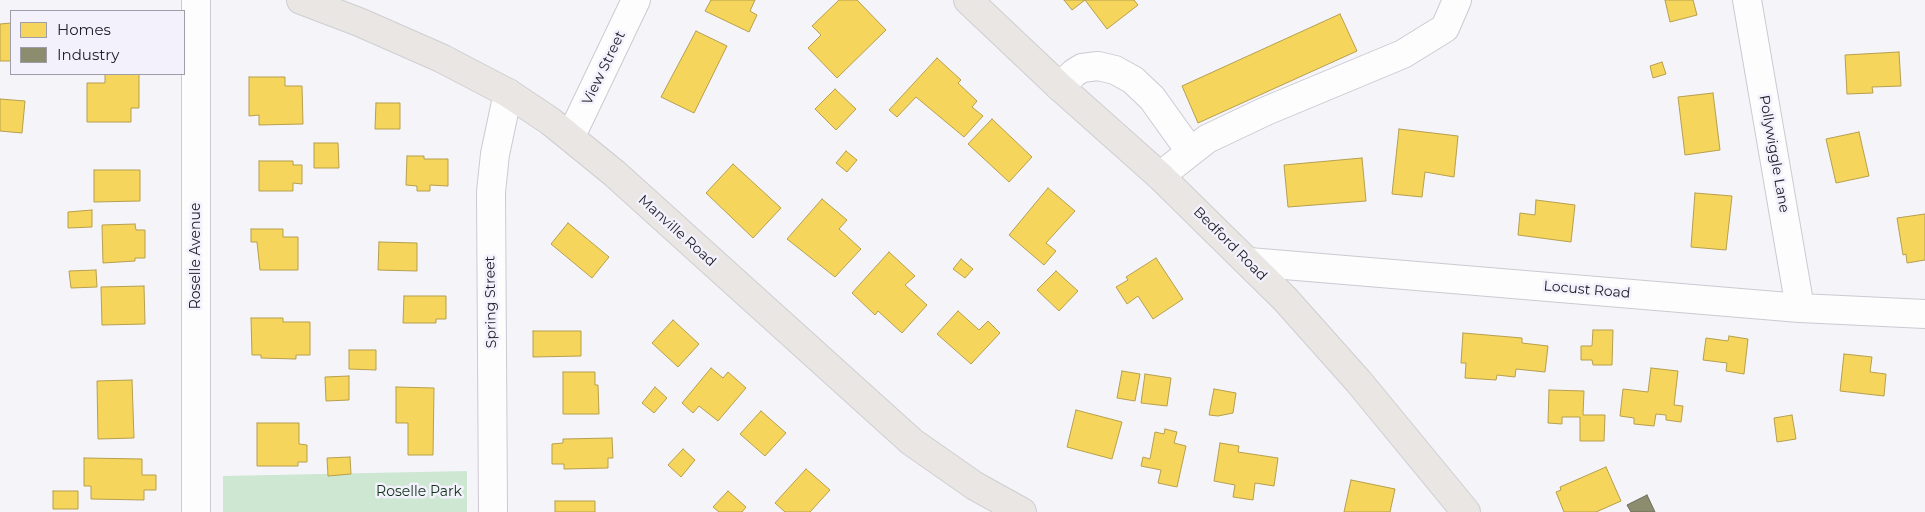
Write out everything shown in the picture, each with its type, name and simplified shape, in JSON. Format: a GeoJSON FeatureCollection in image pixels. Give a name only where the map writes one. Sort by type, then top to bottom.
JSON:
{"type":"FeatureCollection","features":[{"type":"Feature","properties":{"kind":"main road","name":"Bedford Road"},"geometry":{"type":"LineString","coordinates":[[968,0],[1060,87],[1160,176],[1285,299],[1360,382],[1466,512]]}},
{"type":"Feature","properties":{"kind":"main road","name":"Manville Road"},"geometry":{"type":"LineString","coordinates":[[306,1],[412,44],[476,75],[508,93],[571,136],[912,442],[975,486],[1022,512]]}},
{"type":"Feature","properties":{"kind":"street","name":"Roselle Avenue"},"geometry":{"type":"LineString","coordinates":[[196,0],[196,512]]}},
{"type":"Feature","properties":{"kind":"street","name":"View Street"},"geometry":{"type":"LineString","coordinates":[[571,136],[636,0]]}},
{"type":"Feature","properties":{"kind":"street"},"geometry":{"type":"LineString","coordinates":[[1160,176],[1207,139],[1266,111],[1403,54],[1445,28],[1457,0]]}},
{"type":"Feature","properties":{"kind":"street","name":"Pollywiggle Lane"},"geometry":{"type":"LineString","coordinates":[[1748,0],[1800,308]]}},
{"type":"Feature","properties":{"kind":"street"},"geometry":{"type":"LineString","coordinates":[[1060,87],[1082,68],[1098,66],[1115,70],[1133,80],[1152,98],[1190,151]]}},
{"type":"Feature","properties":{"kind":"street","name":"Spring Street"},"geometry":{"type":"LineString","coordinates":[[493,512],[490,192],[495,154],[508,93]]}},
{"type":"Feature","properties":{"kind":"street","name":"Locust Road"},"geometry":{"type":"LineString","coordinates":[[1249,262],[1800,308],[1925,314]]}},
{"type":"Feature","properties":{"kind":"green space","name":"Roselle Park"},"geometry":{"type":"Polygon","coordinates":[[[467,471],[467,512],[223,512],[223,476],[467,471]]]}},
{"type":"Feature","properties":{"kind":"building: Homes"},"geometry":{"type":"Polygon","coordinates":[[[711,0],[755,0],[750,11],[757,15],[749,32],[705,11],[711,0]]]}},
{"type":"Feature","properties":{"kind":"building: Homes"},"geometry":{"type":"Polygon","coordinates":[[[839,0],[857,0],[886,30],[837,78],[808,48],[821,35],[812,26],[839,0]]]}},
{"type":"Feature","properties":{"kind":"building: Homes"},"geometry":{"type":"Polygon","coordinates":[[[1064,0],[1085,0],[1072,10],[1064,0]]]}},
{"type":"Feature","properties":{"kind":"building: Homes"},"geometry":{"type":"Polygon","coordinates":[[[1085,0],[1134,0],[1138,5],[1107,29],[1085,0]]]}},
{"type":"Feature","properties":{"kind":"building: Homes"},"geometry":{"type":"Polygon","coordinates":[[[1665,0],[1693,0],[1697,15],[1670,22],[1665,0]]]}},
{"type":"Feature","properties":{"kind":"building: Homes"},"geometry":{"type":"Polygon","coordinates":[[[1340,14],[1357,51],[1198,123],[1182,86],[1340,14]]]}},
{"type":"Feature","properties":{"kind":"building: Homes"},"geometry":{"type":"Polygon","coordinates":[[[10,23],[10,61],[0,61],[0,24],[10,23]]]}},
{"type":"Feature","properties":{"kind":"building: Homes"},"geometry":{"type":"Polygon","coordinates":[[[696,31],[727,46],[694,113],[661,97],[696,31]]]}},
{"type":"Feature","properties":{"kind":"building: Homes"},"geometry":{"type":"Polygon","coordinates":[[[1899,52],[1901,86],[1872,87],[1873,93],[1847,94],[1845,55],[1899,52]]]}},
{"type":"Feature","properties":{"kind":"building: Homes"},"geometry":{"type":"Polygon","coordinates":[[[937,58],[961,80],[958,83],[977,101],[972,107],[983,116],[964,137],[916,97],[897,117],[889,110],[937,58]]]}},
{"type":"Feature","properties":{"kind":"building: Homes"},"geometry":{"type":"Polygon","coordinates":[[[1662,62],[1666,74],[1653,78],[1650,66],[1662,62]]]}},
{"type":"Feature","properties":{"kind":"building: Homes"},"geometry":{"type":"Polygon","coordinates":[[[105,75],[139,75],[139,108],[131,108],[131,122],[87,122],[87,83],[105,83],[105,75]]]}},
{"type":"Feature","properties":{"kind":"building: Homes"},"geometry":{"type":"Polygon","coordinates":[[[249,77],[285,77],[285,86],[302,86],[303,124],[259,125],[259,115],[249,116],[249,77]]]}},
{"type":"Feature","properties":{"kind":"building: Homes"},"geometry":{"type":"Polygon","coordinates":[[[835,89],[856,109],[836,130],[815,109],[835,89]]]}},
{"type":"Feature","properties":{"kind":"building: Homes"},"geometry":{"type":"Polygon","coordinates":[[[1713,93],[1720,150],[1685,155],[1678,97],[1713,93]]]}},
{"type":"Feature","properties":{"kind":"building: Homes"},"geometry":{"type":"Polygon","coordinates":[[[0,99],[25,101],[22,133],[0,131],[0,99]]]}},
{"type":"Feature","properties":{"kind":"building: Homes"},"geometry":{"type":"Polygon","coordinates":[[[376,103],[400,103],[400,129],[375,129],[376,103]]]}},
{"type":"Feature","properties":{"kind":"building: Homes"},"geometry":{"type":"Polygon","coordinates":[[[992,119],[1032,157],[1009,182],[968,144],[992,119]]]}},
{"type":"Feature","properties":{"kind":"building: Homes"},"geometry":{"type":"Polygon","coordinates":[[[1399,129],[1458,136],[1454,177],[1425,172],[1422,197],[1392,194],[1399,129]]]}},
{"type":"Feature","properties":{"kind":"building: Homes"},"geometry":{"type":"Polygon","coordinates":[[[1859,132],[1869,176],[1836,183],[1826,139],[1859,132]]]}},
{"type":"Feature","properties":{"kind":"building: Homes"},"geometry":{"type":"Polygon","coordinates":[[[314,143],[338,143],[339,168],[314,168],[314,143]]]}},
{"type":"Feature","properties":{"kind":"building: Homes"},"geometry":{"type":"Polygon","coordinates":[[[846,151],[857,160],[847,172],[836,163],[846,151]]]}},
{"type":"Feature","properties":{"kind":"building: Homes"},"geometry":{"type":"Polygon","coordinates":[[[407,156],[424,156],[424,159],[448,159],[448,186],[430,185],[430,191],[417,191],[417,186],[406,185],[407,156]]]}},
{"type":"Feature","properties":{"kind":"building: Homes"},"geometry":{"type":"Polygon","coordinates":[[[1362,158],[1366,201],[1288,207],[1284,165],[1362,158]]]}},
{"type":"Feature","properties":{"kind":"building: Homes"},"geometry":{"type":"Polygon","coordinates":[[[259,161],[293,161],[293,165],[302,165],[302,184],[293,183],[293,191],[259,191],[259,161]]]}},
{"type":"Feature","properties":{"kind":"building: Homes"},"geometry":{"type":"Polygon","coordinates":[[[733,164],[781,208],[753,238],[706,193],[733,164]]]}},
{"type":"Feature","properties":{"kind":"building: Homes"},"geometry":{"type":"Polygon","coordinates":[[[94,170],[140,170],[140,201],[94,202],[94,170]]]}},
{"type":"Feature","properties":{"kind":"building: Homes"},"geometry":{"type":"Polygon","coordinates":[[[1048,188],[1075,211],[1046,243],[1056,251],[1044,265],[1009,235],[1048,188]]]}},
{"type":"Feature","properties":{"kind":"building: Homes"},"geometry":{"type":"Polygon","coordinates":[[[1695,193],[1732,196],[1726,250],[1691,247],[1695,193]]]}},
{"type":"Feature","properties":{"kind":"building: Homes"},"geometry":{"type":"Polygon","coordinates":[[[822,199],[847,220],[839,229],[861,249],[835,277],[787,239],[822,199]]]}},
{"type":"Feature","properties":{"kind":"building: Homes"},"geometry":{"type":"Polygon","coordinates":[[[1536,200],[1575,205],[1571,242],[1518,235],[1520,213],[1535,215],[1536,200]]]}},
{"type":"Feature","properties":{"kind":"building: Homes"},"geometry":{"type":"Polygon","coordinates":[[[92,210],[92,227],[68,228],[68,212],[92,210]]]}},
{"type":"Feature","properties":{"kind":"building: Homes"},"geometry":{"type":"Polygon","coordinates":[[[1925,214],[1925,260],[1907,263],[1906,254],[1903,255],[1897,218],[1925,214]]]}},
{"type":"Feature","properties":{"kind":"building: Homes"},"geometry":{"type":"Polygon","coordinates":[[[568,223],[609,257],[592,278],[551,244],[568,223]]]}},
{"type":"Feature","properties":{"kind":"building: Homes"},"geometry":{"type":"Polygon","coordinates":[[[135,224],[136,230],[145,230],[145,258],[135,258],[135,261],[103,263],[102,225],[135,224]]]}},
{"type":"Feature","properties":{"kind":"building: Homes"},"geometry":{"type":"Polygon","coordinates":[[[251,229],[283,229],[283,237],[298,237],[298,270],[260,270],[257,242],[251,242],[251,229]]]}},
{"type":"Feature","properties":{"kind":"building: Homes"},"geometry":{"type":"Polygon","coordinates":[[[379,242],[417,243],[417,271],[378,270],[379,242]]]}},
{"type":"Feature","properties":{"kind":"building: Homes"},"geometry":{"type":"Polygon","coordinates":[[[889,252],[915,276],[905,285],[927,305],[902,333],[878,311],[875,315],[852,293],[889,252]]]}},
{"type":"Feature","properties":{"kind":"building: Homes"},"geometry":{"type":"Polygon","coordinates":[[[1156,258],[1183,299],[1153,319],[1138,296],[1127,304],[1116,287],[1128,280],[1126,277],[1156,258]]]}},
{"type":"Feature","properties":{"kind":"building: Homes"},"geometry":{"type":"Polygon","coordinates":[[[961,259],[973,269],[965,278],[953,269],[961,259]]]}},
{"type":"Feature","properties":{"kind":"building: Homes"},"geometry":{"type":"Polygon","coordinates":[[[96,270],[97,287],[71,288],[69,271],[96,270]]]}},
{"type":"Feature","properties":{"kind":"building: Homes"},"geometry":{"type":"Polygon","coordinates":[[[1056,271],[1078,291],[1059,311],[1037,290],[1056,271]]]}},
{"type":"Feature","properties":{"kind":"building: Homes"},"geometry":{"type":"Polygon","coordinates":[[[144,286],[145,324],[102,325],[101,287],[144,286]]]}},
{"type":"Feature","properties":{"kind":"building: Homes"},"geometry":{"type":"Polygon","coordinates":[[[404,296],[446,296],[446,319],[436,319],[436,323],[403,323],[404,296]]]}},
{"type":"Feature","properties":{"kind":"building: Homes"},"geometry":{"type":"Polygon","coordinates":[[[958,311],[979,330],[988,321],[1000,333],[971,364],[937,334],[958,311]]]}},
{"type":"Feature","properties":{"kind":"building: Homes"},"geometry":{"type":"Polygon","coordinates":[[[251,318],[283,318],[283,322],[310,322],[310,355],[296,355],[296,359],[261,358],[261,355],[252,355],[251,318]]]}},
{"type":"Feature","properties":{"kind":"building: Homes"},"geometry":{"type":"Polygon","coordinates":[[[673,320],[699,344],[678,367],[652,343],[673,320]]]}},
{"type":"Feature","properties":{"kind":"building: Homes"},"geometry":{"type":"Polygon","coordinates":[[[1593,330],[1613,330],[1612,365],[1593,365],[1592,360],[1581,360],[1581,346],[1592,346],[1593,330]]]}},
{"type":"Feature","properties":{"kind":"building: Homes"},"geometry":{"type":"Polygon","coordinates":[[[533,331],[581,331],[581,356],[533,357],[533,331]]]}},
{"type":"Feature","properties":{"kind":"building: Homes"},"geometry":{"type":"Polygon","coordinates":[[[1463,333],[1522,338],[1522,343],[1548,346],[1545,372],[1516,369],[1515,377],[1497,375],[1496,380],[1465,378],[1466,363],[1461,363],[1463,333]]]}},
{"type":"Feature","properties":{"kind":"building: Homes"},"geometry":{"type":"Polygon","coordinates":[[[1729,336],[1748,339],[1744,374],[1726,371],[1727,363],[1703,360],[1706,338],[1728,341],[1729,336]]]}},
{"type":"Feature","properties":{"kind":"building: Homes"},"geometry":{"type":"Polygon","coordinates":[[[349,350],[376,350],[376,370],[349,369],[349,350]]]}},
{"type":"Feature","properties":{"kind":"building: Homes"},"geometry":{"type":"Polygon","coordinates":[[[1844,354],[1872,357],[1870,372],[1886,374],[1884,396],[1840,391],[1844,354]]]}},
{"type":"Feature","properties":{"kind":"building: Homes"},"geometry":{"type":"Polygon","coordinates":[[[711,368],[723,378],[728,372],[746,388],[718,421],[699,406],[693,413],[682,403],[711,368]]]}},
{"type":"Feature","properties":{"kind":"building: Homes"},"geometry":{"type":"Polygon","coordinates":[[[1651,368],[1678,371],[1674,405],[1683,406],[1681,422],[1666,420],[1666,415],[1656,414],[1654,426],[1634,424],[1634,418],[1620,416],[1623,389],[1648,392],[1651,368]]]}},
{"type":"Feature","properties":{"kind":"building: Homes"},"geometry":{"type":"Polygon","coordinates":[[[1122,371],[1140,374],[1135,401],[1117,398],[1122,371]]]}},
{"type":"Feature","properties":{"kind":"building: Homes"},"geometry":{"type":"Polygon","coordinates":[[[563,372],[595,372],[595,385],[598,385],[599,414],[563,414],[563,372]]]}},
{"type":"Feature","properties":{"kind":"building: Homes"},"geometry":{"type":"Polygon","coordinates":[[[1145,374],[1171,378],[1167,406],[1141,403],[1145,374]]]}},
{"type":"Feature","properties":{"kind":"building: Homes"},"geometry":{"type":"Polygon","coordinates":[[[349,376],[349,400],[326,401],[325,377],[349,376]]]}},
{"type":"Feature","properties":{"kind":"building: Homes"},"geometry":{"type":"Polygon","coordinates":[[[132,380],[134,438],[98,439],[97,381],[132,380]]]}},
{"type":"Feature","properties":{"kind":"building: Homes"},"geometry":{"type":"Polygon","coordinates":[[[396,387],[434,388],[433,455],[408,455],[408,423],[396,423],[396,387]]]}},
{"type":"Feature","properties":{"kind":"building: Homes"},"geometry":{"type":"Polygon","coordinates":[[[655,387],[667,398],[654,413],[642,403],[655,387]]]}},
{"type":"Feature","properties":{"kind":"building: Homes"},"geometry":{"type":"Polygon","coordinates":[[[1214,389],[1236,393],[1233,413],[1218,416],[1209,415],[1214,389]]]}},
{"type":"Feature","properties":{"kind":"building: Homes"},"geometry":{"type":"Polygon","coordinates":[[[1549,390],[1584,391],[1583,415],[1605,415],[1604,441],[1580,441],[1580,417],[1562,417],[1562,424],[1548,423],[1549,390]]]}},
{"type":"Feature","properties":{"kind":"building: Homes"},"geometry":{"type":"Polygon","coordinates":[[[1076,410],[1122,422],[1112,459],[1067,447],[1076,410]]]}},
{"type":"Feature","properties":{"kind":"building: Homes"},"geometry":{"type":"Polygon","coordinates":[[[761,411],[786,433],[765,456],[740,434],[761,411]]]}},
{"type":"Feature","properties":{"kind":"building: Homes"},"geometry":{"type":"Polygon","coordinates":[[[1792,415],[1796,439],[1777,442],[1774,418],[1792,415]]]}},
{"type":"Feature","properties":{"kind":"building: Homes"},"geometry":{"type":"Polygon","coordinates":[[[257,423],[299,423],[299,444],[307,445],[307,462],[298,462],[298,466],[257,466],[257,423]]]}},
{"type":"Feature","properties":{"kind":"building: Homes"},"geometry":{"type":"Polygon","coordinates":[[[1165,429],[1177,432],[1174,443],[1186,446],[1177,487],[1158,483],[1161,470],[1141,466],[1143,457],[1150,459],[1155,432],[1164,434],[1165,429]]]}},
{"type":"Feature","properties":{"kind":"building: Homes"},"geometry":{"type":"Polygon","coordinates":[[[612,438],[613,458],[608,458],[608,468],[564,469],[564,464],[552,464],[552,444],[563,443],[563,439],[612,438]]]}},
{"type":"Feature","properties":{"kind":"building: Homes"},"geometry":{"type":"Polygon","coordinates":[[[1220,443],[1239,446],[1238,452],[1278,458],[1274,486],[1255,483],[1253,500],[1233,497],[1235,485],[1214,481],[1220,443]]]}},
{"type":"Feature","properties":{"kind":"building: Homes"},"geometry":{"type":"Polygon","coordinates":[[[683,449],[695,460],[681,477],[668,465],[683,449]]]}},
{"type":"Feature","properties":{"kind":"building: Homes"},"geometry":{"type":"Polygon","coordinates":[[[350,457],[351,474],[328,476],[327,458],[350,457]]]}},
{"type":"Feature","properties":{"kind":"building: Homes"},"geometry":{"type":"Polygon","coordinates":[[[84,458],[142,459],[142,475],[156,475],[156,490],[144,490],[144,500],[91,499],[91,486],[84,486],[84,458]]]}},
{"type":"Feature","properties":{"kind":"building: Homes"},"geometry":{"type":"Polygon","coordinates":[[[1606,467],[1621,501],[1596,512],[1564,512],[1556,492],[1561,490],[1560,487],[1606,467]]]}},
{"type":"Feature","properties":{"kind":"building: Homes"},"geometry":{"type":"Polygon","coordinates":[[[806,469],[830,490],[810,512],[785,512],[775,503],[806,469]]]}},
{"type":"Feature","properties":{"kind":"building: Homes"},"geometry":{"type":"Polygon","coordinates":[[[1351,480],[1395,489],[1390,512],[1344,512],[1351,480]]]}},
{"type":"Feature","properties":{"kind":"building: Homes"},"geometry":{"type":"Polygon","coordinates":[[[53,491],[78,491],[78,509],[53,509],[53,491]]]}},
{"type":"Feature","properties":{"kind":"building: Homes"},"geometry":{"type":"Polygon","coordinates":[[[728,491],[746,507],[742,512],[719,512],[713,507],[728,491]]]}},
{"type":"Feature","properties":{"kind":"building: Homes"},"geometry":{"type":"Polygon","coordinates":[[[555,501],[595,501],[595,512],[555,512],[555,501]]]}},
{"type":"Feature","properties":{"kind":"building: Industry"},"geometry":{"type":"Polygon","coordinates":[[[1647,495],[1655,512],[1631,512],[1627,505],[1647,495]]]}}]}
